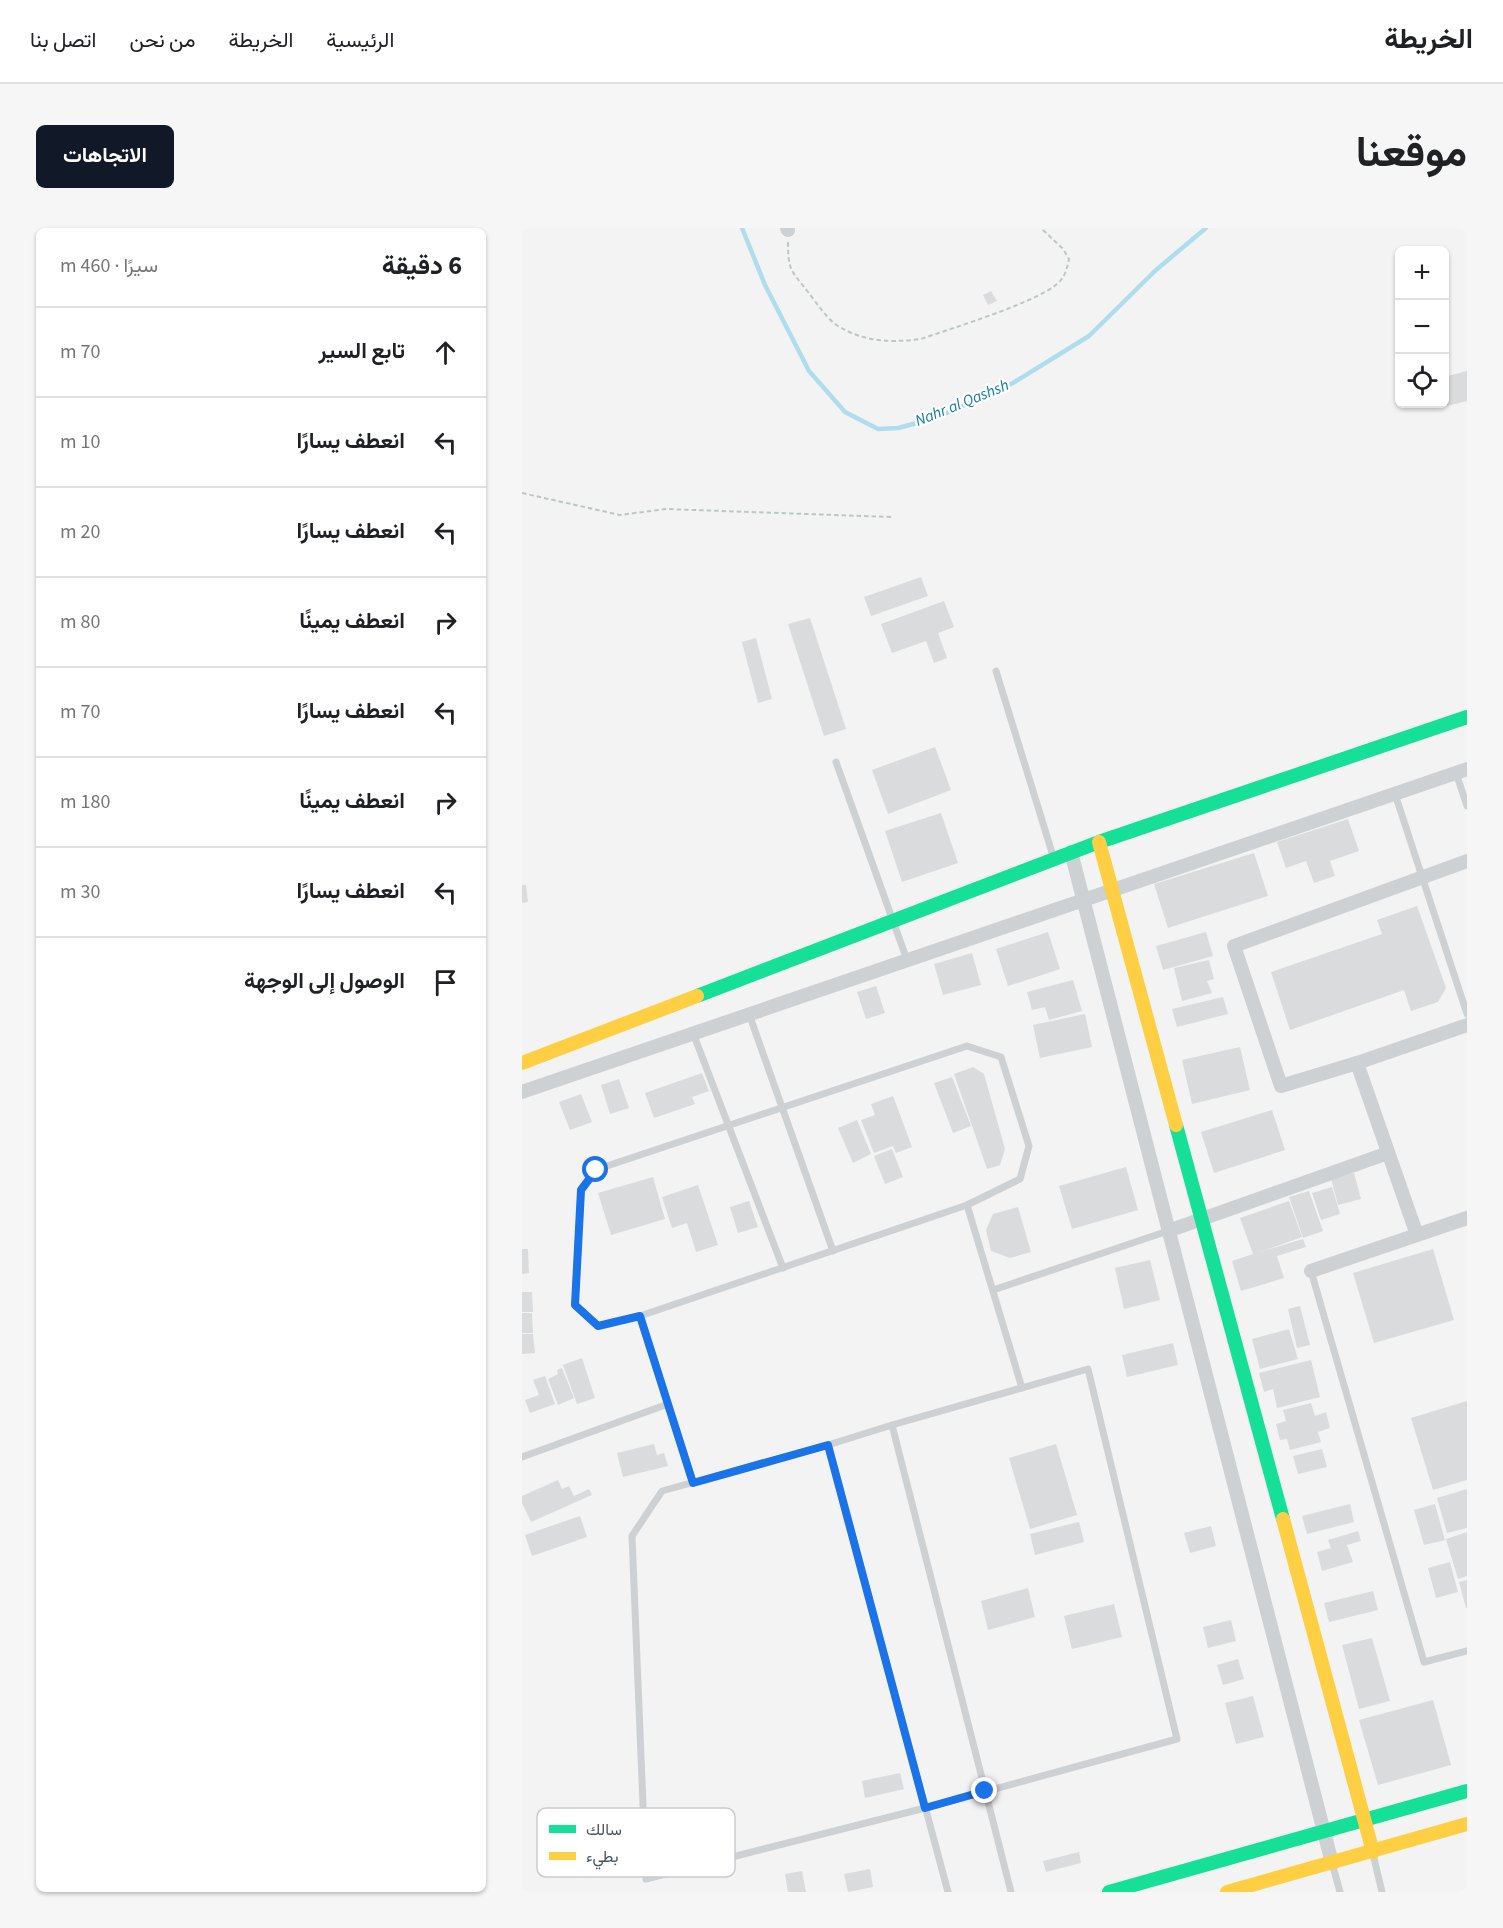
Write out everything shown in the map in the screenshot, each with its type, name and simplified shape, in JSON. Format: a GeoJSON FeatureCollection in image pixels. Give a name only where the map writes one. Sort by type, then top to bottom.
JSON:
{"type":"FeatureCollection","features":[{"type":"Feature","properties":{"kind":"street"},"geometry":{"type":"LineString","coordinates":[[522,1063],[1071,852],[1467,717]]}},
{"type":"Feature","properties":{"kind":"street"},"geometry":{"type":"LineString","coordinates":[[522,1092],[1462,771]]}},
{"type":"Feature","properties":{"kind":"street"},"geometry":{"type":"LineString","coordinates":[[1099,842],[1114,890],[1373,1852]]}},
{"type":"Feature","properties":{"kind":"street"},"geometry":{"type":"LineString","coordinates":[[1071,852],[1332,1863]]}},
{"type":"Feature","properties":{"kind":"street"},"geometry":{"type":"LineString","coordinates":[[1467,861],[1234,946],[1281,1086],[1357,1063],[1467,1024]]}},
{"type":"Feature","properties":{"kind":"street"},"geometry":{"type":"LineString","coordinates":[[1357,1063],[1417,1235]]}},
{"type":"Feature","properties":{"kind":"street"},"geometry":{"type":"LineString","coordinates":[[1168,1231],[1388,1153]]}},
{"type":"Feature","properties":{"kind":"street"},"geometry":{"type":"LineString","coordinates":[[1311,1271],[1467,1218]]}},
{"type":"Feature","properties":{"kind":"street"},"geometry":{"type":"LineString","coordinates":[[1108,1892],[1467,1791]]}},
{"type":"Feature","properties":{"kind":"street"},"geometry":{"type":"LineString","coordinates":[[1227,1892],[1467,1824]]}},
{"type":"Feature","properties":{"kind":"lane"},"geometry":{"type":"LineString","coordinates":[[996,671],[1054,859]]}},
{"type":"Feature","properties":{"kind":"lane"},"geometry":{"type":"LineString","coordinates":[[836,762],[907,960]]}},
{"type":"Feature","properties":{"kind":"lane"},"geometry":{"type":"LineString","coordinates":[[1462,771],[1467,806]]}},
{"type":"Feature","properties":{"kind":"lane"},"geometry":{"type":"LineString","coordinates":[[1395,794],[1467,1014]]}},
{"type":"Feature","properties":{"kind":"lane"},"geometry":{"type":"LineString","coordinates":[[749,1014],[833,1251]]}},
{"type":"Feature","properties":{"kind":"lane"},"geometry":{"type":"LineString","coordinates":[[693,1033],[783,1268]]}},
{"type":"Feature","properties":{"kind":"lane"},"geometry":{"type":"LineString","coordinates":[[967,1046],[1001,1057],[1029,1146],[1020,1179],[967,1205],[640,1316],[598,1326],[575,1305],[581,1190],[596,1170],[729,1125],[967,1046]]}},
{"type":"Feature","properties":{"kind":"lane"},"geometry":{"type":"LineString","coordinates":[[967,1205],[1022,1388]]}},
{"type":"Feature","properties":{"kind":"lane"},"geometry":{"type":"LineString","coordinates":[[993,1290],[1168,1231]]}},
{"type":"Feature","properties":{"kind":"lane"},"geometry":{"type":"LineString","coordinates":[[1311,1271],[1424,1662],[1467,1651]]}},
{"type":"Feature","properties":{"kind":"lane"},"geometry":{"type":"LineString","coordinates":[[640,1316],[693,1483]]}},
{"type":"Feature","properties":{"kind":"lane"},"geometry":{"type":"LineString","coordinates":[[643,1808],[632,1536],[662,1491],[1088,1369],[1177,1739],[925,1808],[735,1856]]}},
{"type":"Feature","properties":{"kind":"lane"},"geometry":{"type":"LineString","coordinates":[[522,1457],[668,1404]]}},
{"type":"Feature","properties":{"kind":"lane"},"geometry":{"type":"LineString","coordinates":[[892,1425],[1011,1892]]}},
{"type":"Feature","properties":{"kind":"lane"},"geometry":{"type":"LineString","coordinates":[[828,1445],[948,1892]]}},
{"type":"Feature","properties":{"kind":"lane"},"geometry":{"type":"LineString","coordinates":[[1373,1852],[1382,1892]]}},
{"type":"Feature","properties":{"kind":"lane"},"geometry":{"type":"LineString","coordinates":[[1332,1863],[1340,1892]]}},
{"type":"Feature","properties":{"kind":"path"},"geometry":{"type":"LineString","coordinates":[[788,229],[789,268],[820,308],[834,323],[854,334],[877,342],[921,339],[1041,296],[1060,282],[1067,270],[1069,259],[1063,249],[1041,228]]}},
{"type":"Feature","properties":{"kind":"path"},"geometry":{"type":"LineString","coordinates":[[522,493],[620,515],[666,508],[891,518]]}},
{"type":"Feature","properties":{"kind":"building"},"geometry":{"type":"Polygon","coordinates":[[[991,291],[997,301],[988,305],[983,295],[991,291]]]}},
{"type":"Feature","properties":{"kind":"building"},"geometry":{"type":"Polygon","coordinates":[[[1467,371],[1467,401],[1449,406],[1449,376],[1467,371]]]}},
{"type":"Feature","properties":{"kind":"building"},"geometry":{"type":"Polygon","coordinates":[[[921,577],[928,596],[871,616],[864,597],[921,577]]]}},
{"type":"Feature","properties":{"kind":"building"},"geometry":{"type":"Polygon","coordinates":[[[944,601],[954,627],[938,633],[947,658],[934,663],[926,641],[892,653],[881,624],[944,601]]]}},
{"type":"Feature","properties":{"kind":"building"},"geometry":{"type":"Polygon","coordinates":[[[810,618],[846,729],[824,736],[788,624],[810,618]]]}},
{"type":"Feature","properties":{"kind":"building"},"geometry":{"type":"Polygon","coordinates":[[[756,638],[772,699],[758,703],[742,642],[756,638]]]}},
{"type":"Feature","properties":{"kind":"building"},"geometry":{"type":"Polygon","coordinates":[[[935,747],[951,790],[888,814],[872,770],[935,747]]]}},
{"type":"Feature","properties":{"kind":"building"},"geometry":{"type":"Polygon","coordinates":[[[941,813],[958,863],[902,882],[885,831],[941,813]]]}},
{"type":"Feature","properties":{"kind":"building"},"geometry":{"type":"Polygon","coordinates":[[[1348,819],[1359,851],[1330,861],[1335,876],[1314,883],[1306,861],[1286,868],[1277,842],[1348,819]]]}},
{"type":"Feature","properties":{"kind":"building"},"geometry":{"type":"Polygon","coordinates":[[[1254,853],[1268,896],[1168,928],[1154,884],[1254,853]]]}},
{"type":"Feature","properties":{"kind":"building"},"geometry":{"type":"Polygon","coordinates":[[[522,885],[526,885],[528,902],[522,903],[522,885]]]}},
{"type":"Feature","properties":{"kind":"building"},"geometry":{"type":"Polygon","coordinates":[[[1417,906],[1446,988],[1438,1002],[1411,1011],[1404,990],[1290,1030],[1271,972],[1382,934],[1377,920],[1417,906]]]}},
{"type":"Feature","properties":{"kind":"building"},"geometry":{"type":"Polygon","coordinates":[[[1048,932],[1060,969],[1008,986],[996,949],[1048,932]]]}},
{"type":"Feature","properties":{"kind":"building"},"geometry":{"type":"Polygon","coordinates":[[[1206,932],[1213,956],[1163,970],[1156,946],[1206,932]]]}},
{"type":"Feature","properties":{"kind":"building"},"geometry":{"type":"Polygon","coordinates":[[[972,953],[981,985],[943,995],[934,964],[972,953]]]}},
{"type":"Feature","properties":{"kind":"building"},"geometry":{"type":"Polygon","coordinates":[[[1209,960],[1214,979],[1207,981],[1212,993],[1182,1001],[1174,968],[1209,960]]]}},
{"type":"Feature","properties":{"kind":"building"},"geometry":{"type":"Polygon","coordinates":[[[1073,980],[1082,1011],[1049,1020],[1045,1007],[1032,1010],[1027,992],[1073,980]]]}},
{"type":"Feature","properties":{"kind":"building"},"geometry":{"type":"Polygon","coordinates":[[[876,986],[885,1013],[866,1019],[857,992],[876,986]]]}},
{"type":"Feature","properties":{"kind":"building"},"geometry":{"type":"Polygon","coordinates":[[[1223,997],[1228,1014],[1177,1027],[1172,1009],[1223,997]]]}},
{"type":"Feature","properties":{"kind":"building"},"geometry":{"type":"Polygon","coordinates":[[[1085,1014],[1092,1047],[1040,1058],[1033,1025],[1085,1014]]]}},
{"type":"Feature","properties":{"kind":"building"},"geometry":{"type":"Polygon","coordinates":[[[1240,1047],[1250,1090],[1192,1104],[1182,1060],[1240,1047]]]}},
{"type":"Feature","properties":{"kind":"building"},"geometry":{"type":"Polygon","coordinates":[[[973,1067],[984,1074],[1005,1149],[1000,1165],[987,1169],[954,1074],[973,1067]]]}},
{"type":"Feature","properties":{"kind":"building"},"geometry":{"type":"Polygon","coordinates":[[[702,1073],[709,1091],[692,1097],[695,1104],[654,1118],[645,1093],[702,1073]]]}},
{"type":"Feature","properties":{"kind":"building"},"geometry":{"type":"Polygon","coordinates":[[[952,1077],[971,1126],[953,1133],[934,1083],[952,1077]]]}},
{"type":"Feature","properties":{"kind":"building"},"geometry":{"type":"Polygon","coordinates":[[[619,1079],[629,1108],[610,1114],[601,1085],[619,1079]]]}},
{"type":"Feature","properties":{"kind":"building"},"geometry":{"type":"Polygon","coordinates":[[[581,1094],[592,1122],[570,1130],[559,1102],[581,1094]]]}},
{"type":"Feature","properties":{"kind":"building"},"geometry":{"type":"Polygon","coordinates":[[[893,1096],[912,1147],[896,1153],[893,1146],[874,1153],[861,1120],[875,1115],[871,1104],[893,1096]]]}},
{"type":"Feature","properties":{"kind":"building"},"geometry":{"type":"Polygon","coordinates":[[[1272,1110],[1285,1150],[1214,1173],[1201,1132],[1272,1110]]]}},
{"type":"Feature","properties":{"kind":"building"},"geometry":{"type":"Polygon","coordinates":[[[857,1120],[871,1154],[853,1163],[838,1128],[857,1120]]]}},
{"type":"Feature","properties":{"kind":"building"},"geometry":{"type":"Polygon","coordinates":[[[892,1149],[903,1177],[885,1184],[874,1156],[892,1149]]]}},
{"type":"Feature","properties":{"kind":"building"},"geometry":{"type":"Polygon","coordinates":[[[1126,1167],[1138,1210],[1072,1229],[1059,1186],[1126,1167]]]}},
{"type":"Feature","properties":{"kind":"building"},"geometry":{"type":"Polygon","coordinates":[[[1354,1173],[1361,1199],[1338,1205],[1331,1179],[1354,1173]]]}},
{"type":"Feature","properties":{"kind":"building"},"geometry":{"type":"Polygon","coordinates":[[[653,1177],[665,1219],[611,1235],[598,1193],[653,1177]]]}},
{"type":"Feature","properties":{"kind":"building"},"geometry":{"type":"Polygon","coordinates":[[[698,1185],[718,1245],[696,1252],[687,1223],[672,1228],[662,1197],[698,1185]]]}},
{"type":"Feature","properties":{"kind":"building"},"geometry":{"type":"Polygon","coordinates":[[[1332,1187],[1340,1214],[1321,1220],[1312,1193],[1332,1187]]]}},
{"type":"Feature","properties":{"kind":"building"},"geometry":{"type":"Polygon","coordinates":[[[1309,1191],[1323,1231],[1303,1238],[1289,1197],[1309,1191]]]}},
{"type":"Feature","properties":{"kind":"building"},"geometry":{"type":"Polygon","coordinates":[[[749,1201],[758,1227],[738,1233],[730,1207],[749,1201]]]}},
{"type":"Feature","properties":{"kind":"building"},"geometry":{"type":"Polygon","coordinates":[[[1289,1201],[1302,1237],[1260,1252],[1303,1239],[1306,1247],[1277,1256],[1284,1278],[1241,1291],[1232,1261],[1253,1254],[1240,1218],[1289,1201]]]}},
{"type":"Feature","properties":{"kind":"building"},"geometry":{"type":"Polygon","coordinates":[[[1018,1207],[1031,1252],[1010,1258],[991,1251],[986,1230],[993,1214],[1018,1207]]]}},
{"type":"Feature","properties":{"kind":"building"},"geometry":{"type":"Polygon","coordinates":[[[522,1249],[528,1249],[529,1273],[522,1274],[522,1249]]]}},
{"type":"Feature","properties":{"kind":"building"},"geometry":{"type":"Polygon","coordinates":[[[1433,1249],[1454,1320],[1374,1343],[1353,1273],[1433,1249]]]}},
{"type":"Feature","properties":{"kind":"building"},"geometry":{"type":"Polygon","coordinates":[[[1150,1260],[1160,1300],[1124,1309],[1115,1268],[1150,1260]]]}},
{"type":"Feature","properties":{"kind":"building"},"geometry":{"type":"Polygon","coordinates":[[[522,1292],[532,1292],[533,1312],[522,1312],[522,1292]]]}},
{"type":"Feature","properties":{"kind":"building"},"geometry":{"type":"Polygon","coordinates":[[[1300,1306],[1310,1345],[1297,1348],[1288,1309],[1300,1306]]]}},
{"type":"Feature","properties":{"kind":"building"},"geometry":{"type":"Polygon","coordinates":[[[522,1313],[532,1313],[533,1333],[522,1333],[522,1313]]]}},
{"type":"Feature","properties":{"kind":"building"},"geometry":{"type":"Polygon","coordinates":[[[1289,1329],[1298,1359],[1260,1369],[1252,1339],[1289,1329]]]}},
{"type":"Feature","properties":{"kind":"building"},"geometry":{"type":"Polygon","coordinates":[[[522,1334],[533,1334],[535,1353],[522,1354],[522,1334]]]}},
{"type":"Feature","properties":{"kind":"building"},"geometry":{"type":"Polygon","coordinates":[[[1173,1343],[1178,1365],[1127,1377],[1122,1355],[1173,1343]]]}},
{"type":"Feature","properties":{"kind":"building"},"geometry":{"type":"Polygon","coordinates":[[[582,1358],[595,1398],[577,1404],[563,1365],[582,1358]]]}},
{"type":"Feature","properties":{"kind":"building"},"geometry":{"type":"Polygon","coordinates":[[[1311,1360],[1320,1397],[1277,1408],[1273,1389],[1264,1392],[1259,1373],[1311,1360]]]}},
{"type":"Feature","properties":{"kind":"building"},"geometry":{"type":"Polygon","coordinates":[[[562,1368],[574,1398],[558,1405],[548,1379],[558,1374],[557,1370],[562,1368]]]}},
{"type":"Feature","properties":{"kind":"building"},"geometry":{"type":"Polygon","coordinates":[[[545,1376],[555,1404],[530,1413],[525,1400],[539,1395],[533,1380],[545,1376]]]}},
{"type":"Feature","properties":{"kind":"building"},"geometry":{"type":"Polygon","coordinates":[[[1467,1401],[1467,1480],[1433,1490],[1411,1418],[1467,1401]]]}},
{"type":"Feature","properties":{"kind":"building"},"geometry":{"type":"Polygon","coordinates":[[[1311,1403],[1315,1416],[1326,1412],[1330,1428],[1318,1432],[1321,1442],[1290,1450],[1287,1439],[1280,1440],[1276,1424],[1286,1421],[1283,1410],[1311,1403]]]}},
{"type":"Feature","properties":{"kind":"building"},"geometry":{"type":"Polygon","coordinates":[[[654,1444],[657,1455],[664,1453],[668,1466],[623,1477],[617,1453],[654,1444]]]}},
{"type":"Feature","properties":{"kind":"building"},"geometry":{"type":"Polygon","coordinates":[[[1056,1444],[1077,1515],[1030,1529],[1009,1458],[1056,1444]]]}},
{"type":"Feature","properties":{"kind":"building"},"geometry":{"type":"Polygon","coordinates":[[[1322,1449],[1327,1467],[1298,1474],[1293,1456],[1322,1449]]]}},
{"type":"Feature","properties":{"kind":"building"},"geometry":{"type":"Polygon","coordinates":[[[558,1480],[562,1489],[569,1486],[574,1496],[589,1489],[592,1495],[531,1522],[522,1503],[522,1496],[558,1480]]]}},
{"type":"Feature","properties":{"kind":"building"},"geometry":{"type":"Polygon","coordinates":[[[1467,1489],[1467,1528],[1447,1533],[1437,1498],[1467,1489]]]}},
{"type":"Feature","properties":{"kind":"building"},"geometry":{"type":"Polygon","coordinates":[[[1350,1504],[1354,1522],[1307,1534],[1302,1516],[1350,1504]]]}},
{"type":"Feature","properties":{"kind":"building"},"geometry":{"type":"Polygon","coordinates":[[[1435,1504],[1445,1540],[1424,1545],[1414,1510],[1435,1504]]]}},
{"type":"Feature","properties":{"kind":"building"},"geometry":{"type":"Polygon","coordinates":[[[580,1516],[587,1537],[532,1556],[525,1535],[580,1516]]]}},
{"type":"Feature","properties":{"kind":"building"},"geometry":{"type":"Polygon","coordinates":[[[1079,1522],[1084,1542],[1035,1555],[1030,1534],[1079,1522]]]}},
{"type":"Feature","properties":{"kind":"building"},"geometry":{"type":"Polygon","coordinates":[[[1211,1526],[1216,1546],[1190,1553],[1184,1533],[1211,1526]]]}},
{"type":"Feature","properties":{"kind":"building"},"geometry":{"type":"Polygon","coordinates":[[[1358,1531],[1361,1541],[1347,1545],[1353,1562],[1322,1571],[1317,1552],[1331,1548],[1328,1540],[1358,1531]]]}},
{"type":"Feature","properties":{"kind":"building"},"geometry":{"type":"Polygon","coordinates":[[[1467,1532],[1467,1576],[1458,1579],[1446,1539],[1467,1532]]]}},
{"type":"Feature","properties":{"kind":"building"},"geometry":{"type":"Polygon","coordinates":[[[1450,1562],[1458,1592],[1436,1598],[1428,1568],[1450,1562]]]}},
{"type":"Feature","properties":{"kind":"building"},"geometry":{"type":"Polygon","coordinates":[[[1467,1580],[1467,1608],[1466,1608],[1459,1582],[1467,1580]]]}},
{"type":"Feature","properties":{"kind":"building"},"geometry":{"type":"Polygon","coordinates":[[[1028,1588],[1035,1617],[988,1630],[981,1601],[1028,1588]]]}},
{"type":"Feature","properties":{"kind":"building"},"geometry":{"type":"Polygon","coordinates":[[[1373,1591],[1378,1610],[1329,1622],[1324,1603],[1373,1591]]]}},
{"type":"Feature","properties":{"kind":"building"},"geometry":{"type":"Polygon","coordinates":[[[1114,1604],[1122,1637],[1072,1649],[1064,1616],[1114,1604]]]}},
{"type":"Feature","properties":{"kind":"building"},"geometry":{"type":"Polygon","coordinates":[[[1231,1620],[1236,1641],[1208,1648],[1203,1627],[1231,1620]]]}},
{"type":"Feature","properties":{"kind":"building"},"geometry":{"type":"Polygon","coordinates":[[[1372,1638],[1390,1701],[1359,1709],[1342,1645],[1372,1638]]]}},
{"type":"Feature","properties":{"kind":"building"},"geometry":{"type":"Polygon","coordinates":[[[1238,1659],[1244,1679],[1223,1685],[1217,1665],[1238,1659]]]}},
{"type":"Feature","properties":{"kind":"building"},"geometry":{"type":"Polygon","coordinates":[[[1253,1696],[1264,1737],[1236,1744],[1225,1703],[1253,1696]]]}},
{"type":"Feature","properties":{"kind":"building"},"geometry":{"type":"Polygon","coordinates":[[[1433,1700],[1451,1765],[1378,1785],[1359,1720],[1433,1700]]]}},
{"type":"Feature","properties":{"kind":"building"},"geometry":{"type":"Polygon","coordinates":[[[900,1773],[904,1789],[865,1798],[862,1781],[900,1773]]]}},
{"type":"Feature","properties":{"kind":"building"},"geometry":{"type":"Polygon","coordinates":[[[1079,1852],[1081,1863],[1046,1872],[1043,1861],[1079,1852]]]}},
{"type":"Feature","properties":{"kind":"building"},"geometry":{"type":"Polygon","coordinates":[[[870,1869],[873,1887],[848,1892],[844,1874],[870,1869]]]}},
{"type":"Feature","properties":{"kind":"building"},"geometry":{"type":"Polygon","coordinates":[[[802,1871],[806,1892],[788,1892],[785,1874],[802,1871]]]}},
{"type":"Feature","properties":{"kind":"waterway","name":"Nahr al Qashsh"},"geometry":{"type":"LineString","coordinates":[[742,228],[765,285],[809,371],[845,412],[878,429],[898,428],[936,418],[1013,383],[1089,336],[1156,270],[1206,228]]}},
{"type":"Feature","properties":{"kind":"traffic: fast"},"geometry":{"type":"LineString","coordinates":[[697,996],[1099,842],[1467,717]]}},
{"type":"Feature","properties":{"kind":"traffic: fast"},"geometry":{"type":"LineString","coordinates":[[1176,1125],[1283,1519]]}},
{"type":"Feature","properties":{"kind":"traffic: fast"},"geometry":{"type":"LineString","coordinates":[[1109,1892],[1467,1791]]}},
{"type":"Feature","properties":{"kind":"traffic: slow"},"geometry":{"type":"LineString","coordinates":[[1099,842],[1176,1125]]}},
{"type":"Feature","properties":{"kind":"traffic: slow"},"geometry":{"type":"LineString","coordinates":[[522,1063],[697,996]]}},
{"type":"Feature","properties":{"kind":"traffic: slow"},"geometry":{"type":"LineString","coordinates":[[1283,1519],[1373,1852]]}},
{"type":"Feature","properties":{"kind":"traffic: slow"},"geometry":{"type":"LineString","coordinates":[[1227,1892],[1467,1824]]}},
{"type":"Feature","properties":{"kind":"route"},"geometry":{"type":"LineString","coordinates":[[596,1170],[581,1190],[575,1305],[598,1326],[640,1316],[693,1483],[828,1445],[925,1808],[985,1791]]}}]}
